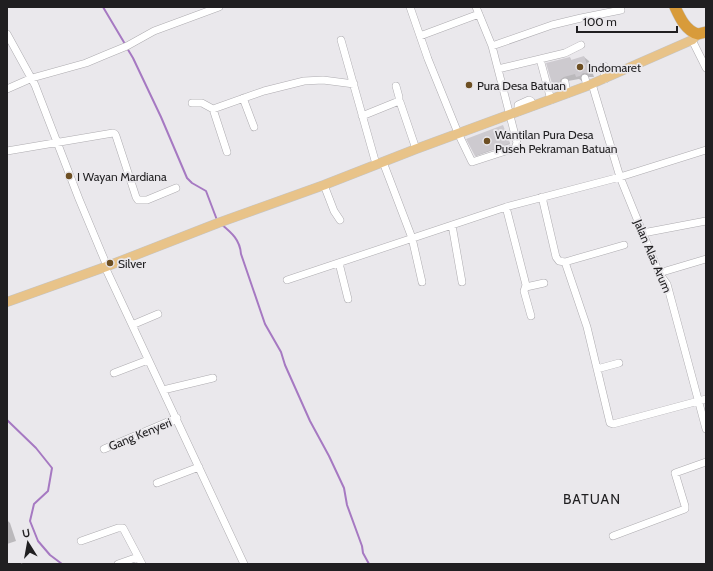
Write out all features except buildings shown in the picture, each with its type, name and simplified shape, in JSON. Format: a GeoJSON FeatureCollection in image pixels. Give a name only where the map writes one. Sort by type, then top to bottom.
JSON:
{"type":"FeatureCollection","features":[{"type":"Feature","properties":{"kind":"highway"},"geometry":{"type":"LineString","coordinates":[[675,7],[679,18],[693,33],[699,35]]}},
{"type":"Feature","properties":{"kind":"main road"},"geometry":{"type":"LineString","coordinates":[[7,302],[106,267],[218,223],[324,186],[458,133],[567,94],[588,83],[605,79],[699,35]]}},
{"type":"Feature","properties":{"kind":"street"},"geometry":{"type":"LineString","coordinates":[[7,89],[32,78],[99,58],[127,46],[154,31],[219,7]]}},
{"type":"Feature","properties":{"kind":"street"},"geometry":{"type":"LineString","coordinates":[[410,7],[420,36],[458,133],[472,162],[515,148],[517,143],[514,113],[479,9],[420,36]]}},
{"type":"Feature","properties":{"kind":"street"},"geometry":{"type":"LineString","coordinates":[[492,46],[552,25],[621,10]]}},
{"type":"Feature","properties":{"kind":"street"},"geometry":{"type":"LineString","coordinates":[[7,34],[32,78],[106,267],[244,564]]}},
{"type":"Feature","properties":{"kind":"street"},"geometry":{"type":"LineString","coordinates":[[699,35],[706,68]]}},
{"type":"Feature","properties":{"kind":"street"},"geometry":{"type":"LineString","coordinates":[[341,40],[362,116],[412,238],[422,282]]}},
{"type":"Feature","properties":{"kind":"street"},"geometry":{"type":"LineString","coordinates":[[498,69],[565,53],[581,44]]}},
{"type":"Feature","properties":{"kind":"street"},"geometry":{"type":"LineString","coordinates":[[540,59],[551,100]]}},
{"type":"Feature","properties":{"kind":"street"},"geometry":{"type":"LineString","coordinates":[[604,66],[605,79]]}},
{"type":"Feature","properties":{"kind":"street"},"geometry":{"type":"LineString","coordinates":[[213,109],[243,98],[304,81],[323,80],[354,84]]}},
{"type":"Feature","properties":{"kind":"street"},"geometry":{"type":"LineString","coordinates":[[565,82],[567,94]]}},
{"type":"Feature","properties":{"kind":"street","name":"Jalan Alas Arum"},"geometry":{"type":"LineString","coordinates":[[588,83],[620,177],[642,233],[659,272],[667,284],[702,400],[706,429]]}},
{"type":"Feature","properties":{"kind":"street"},"geometry":{"type":"LineString","coordinates":[[396,86],[399,101],[416,149]]}},
{"type":"Feature","properties":{"kind":"street"},"geometry":{"type":"LineString","coordinates":[[243,98],[254,127]]}},
{"type":"Feature","properties":{"kind":"street"},"geometry":{"type":"LineString","coordinates":[[362,116],[399,101]]}},
{"type":"Feature","properties":{"kind":"street"},"geometry":{"type":"LineString","coordinates":[[192,103],[202,103],[213,109],[227,152]]}},
{"type":"Feature","properties":{"kind":"street"},"geometry":{"type":"LineString","coordinates":[[7,151],[113,133],[116,134],[126,169],[138,200],[148,200],[176,188]]}},
{"type":"Feature","properties":{"kind":"street"},"geometry":{"type":"LineString","coordinates":[[287,280],[506,207],[620,177],[706,150]]}},
{"type":"Feature","properties":{"kind":"street"},"geometry":{"type":"LineString","coordinates":[[324,186],[334,211],[340,220]]}},
{"type":"Feature","properties":{"kind":"street"},"geometry":{"type":"LineString","coordinates":[[542,197],[557,259],[565,262],[624,245]]}},
{"type":"Feature","properties":{"kind":"street"},"geometry":{"type":"LineString","coordinates":[[506,207],[526,285],[524,291],[532,316]]}},
{"type":"Feature","properties":{"kind":"street"},"geometry":{"type":"LineString","coordinates":[[642,233],[706,221]]}},
{"type":"Feature","properties":{"kind":"street"},"geometry":{"type":"LineString","coordinates":[[452,225],[462,282]]}},
{"type":"Feature","properties":{"kind":"street"},"geometry":{"type":"LineString","coordinates":[[659,272],[706,259]]}},
{"type":"Feature","properties":{"kind":"street"},"geometry":{"type":"LineString","coordinates":[[565,262],[587,327],[610,423],[613,424],[702,400]]}},
{"type":"Feature","properties":{"kind":"street"},"geometry":{"type":"LineString","coordinates":[[339,263],[348,299]]}},
{"type":"Feature","properties":{"kind":"street"},"geometry":{"type":"LineString","coordinates":[[526,287],[544,283]]}},
{"type":"Feature","properties":{"kind":"street"},"geometry":{"type":"LineString","coordinates":[[132,325],[158,314]]}},
{"type":"Feature","properties":{"kind":"street"},"geometry":{"type":"LineString","coordinates":[[114,373],[148,360]]}},
{"type":"Feature","properties":{"kind":"street"},"geometry":{"type":"LineString","coordinates":[[597,369],[619,363]]}},
{"type":"Feature","properties":{"kind":"street"},"geometry":{"type":"LineString","coordinates":[[163,390],[213,378]]}},
{"type":"Feature","properties":{"kind":"street","name":"Gang Kenyeri"},"geometry":{"type":"LineString","coordinates":[[104,449],[177,418]]}},
{"type":"Feature","properties":{"kind":"street"},"geometry":{"type":"LineString","coordinates":[[613,536],[685,509],[686,506],[675,473],[706,462]]}},
{"type":"Feature","properties":{"kind":"street"},"geometry":{"type":"LineString","coordinates":[[157,483],[199,467]]}},
{"type":"Feature","properties":{"kind":"street"},"geometry":{"type":"LineString","coordinates":[[81,541],[118,528],[123,528],[142,564]]}},
{"type":"Feature","properties":{"kind":"street"},"geometry":{"type":"LineString","coordinates":[[118,564],[138,557]]}},
{"type":"Feature","properties":{"kind":"waterway"},"geometry":{"type":"LineString","coordinates":[[103,7],[125,44]]}},
{"type":"Feature","properties":{"kind":"waterway"},"geometry":{"type":"LineString","coordinates":[[127,48],[161,117],[187,178],[192,183],[206,191],[217,220]]}},
{"type":"Feature","properties":{"kind":"waterway"},"geometry":{"type":"LineString","coordinates":[[221,224],[232,234],[239,245],[265,324],[281,352],[285,365],[310,421],[344,488],[347,505],[362,546],[363,553],[369,564]]}},
{"type":"Feature","properties":{"kind":"waterway"},"geometry":{"type":"LineString","coordinates":[[7,420],[36,448],[52,468],[48,491],[34,504],[30,521],[38,541],[50,555],[62,564]]}},
{"type":"Feature","properties":{"kind":"place","name":"Indomaret"},"geometry":{"type":"Point","coordinates":[580,67]}},
{"type":"Feature","properties":{"kind":"place","name":"Pura Desa Batuan"},"geometry":{"type":"Point","coordinates":[469,85]}},
{"type":"Feature","properties":{"kind":"place","name":"Wantilan Pura Desa Puseh Pekraman Batuan"},"geometry":{"type":"Point","coordinates":[487,141]}},
{"type":"Feature","properties":{"kind":"place","name":"I Wayan Mardiana"},"geometry":{"type":"Point","coordinates":[69,176]}},
{"type":"Feature","properties":{"kind":"place","name":"Silver"},"geometry":{"type":"Point","coordinates":[110,263]}},
{"type":"Feature","properties":{"kind":"district","name":"BATUAN"},"geometry":{"type":"Point","coordinates":[592,499]}}]}
